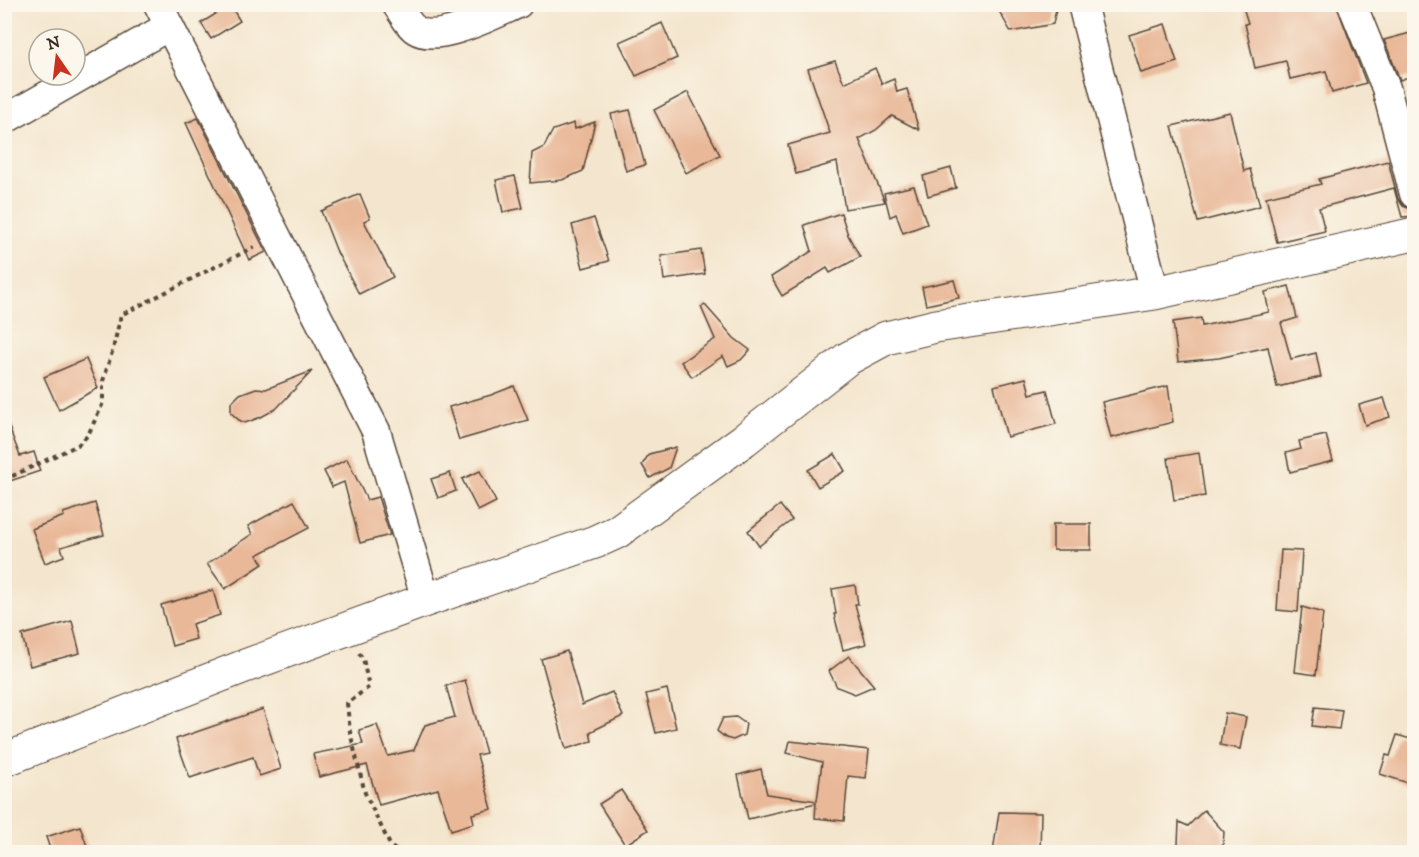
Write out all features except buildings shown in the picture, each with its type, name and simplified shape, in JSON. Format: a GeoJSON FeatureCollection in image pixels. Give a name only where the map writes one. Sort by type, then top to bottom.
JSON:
{"type":"FeatureCollection","features":[{"type":"Feature","properties":{"kind":"street"},"geometry":{"type":"LineString","coordinates":[[396,4],[414,29],[427,35],[446,32],[518,4]]}},
{"type":"Feature","properties":{"kind":"street"},"geometry":{"type":"LineString","coordinates":[[1082,4],[1155,292]]}},
{"type":"Feature","properties":{"kind":"street"},"geometry":{"type":"LineString","coordinates":[[1352,4],[1386,88],[1414,194]]}},
{"type":"Feature","properties":{"kind":"street"},"geometry":{"type":"LineString","coordinates":[[4,120],[163,15],[376,431],[426,600]]}},
{"type":"Feature","properties":{"kind":"street"},"geometry":{"type":"LineString","coordinates":[[4,760],[245,666],[426,600],[596,542],[617,532],[744,440],[847,359],[886,338],[936,326],[1155,292],[1414,234]]}},
{"type":"Feature","properties":{"kind":"path"},"geometry":{"type":"LineString","coordinates":[[4,480],[78,445],[88,435],[103,403],[103,381],[121,315],[276,235]]}},
{"type":"Feature","properties":{"kind":"path"},"geometry":{"type":"LineString","coordinates":[[342,631],[363,659],[369,687],[347,703],[350,732],[365,793],[391,847],[399,852]]}}]}
